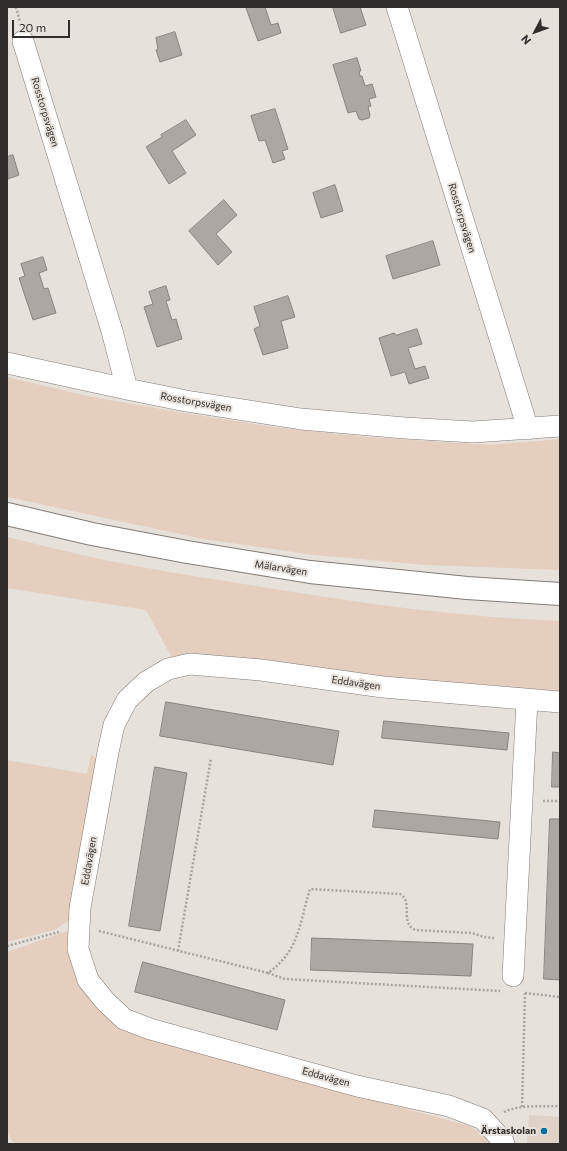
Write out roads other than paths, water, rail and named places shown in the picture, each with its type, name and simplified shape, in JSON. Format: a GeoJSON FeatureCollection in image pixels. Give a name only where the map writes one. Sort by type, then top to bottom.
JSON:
{"type":"FeatureCollection","features":[{"type":"Feature","properties":{"kind":"main road","name":"Mälarvägen"},"geometry":{"type":"LineString","coordinates":[[7,514],[100,536],[310,572],[467,588],[560,594]]}},
{"type":"Feature","properties":{"kind":"street","name":"Rosstorpsvägen"},"geometry":{"type":"LineString","coordinates":[[397,7],[528,429]]}},
{"type":"Feature","properties":{"kind":"street","name":"Rosstorpsvägen"},"geometry":{"type":"LineString","coordinates":[[23,41],[112,331],[127,389]]}},
{"type":"Feature","properties":{"kind":"street","name":"Rosstorpsvägen"},"geometry":{"type":"LineString","coordinates":[[7,363],[186,401],[302,419],[473,432],[560,426]]}},
{"type":"Feature","properties":{"kind":"street","name":"Eddavägen"},"geometry":{"type":"LineString","coordinates":[[504,1144],[503,1141],[482,1119],[449,1106],[357,1086],[150,1029],[124,1018],[105,1002],[88,980],[78,948],[80,908],[114,725],[127,700],[146,682],[168,669],[190,664],[260,670],[383,687],[560,702]]}},
{"type":"Feature","properties":{"kind":"street"},"geometry":{"type":"LineString","coordinates":[[508,984],[514,939],[527,700]]}},
{"type":"Feature","properties":{"kind":"place","name":"Ärstaskolan"},"geometry":{"type":"Point","coordinates":[544,1131]}}]}
